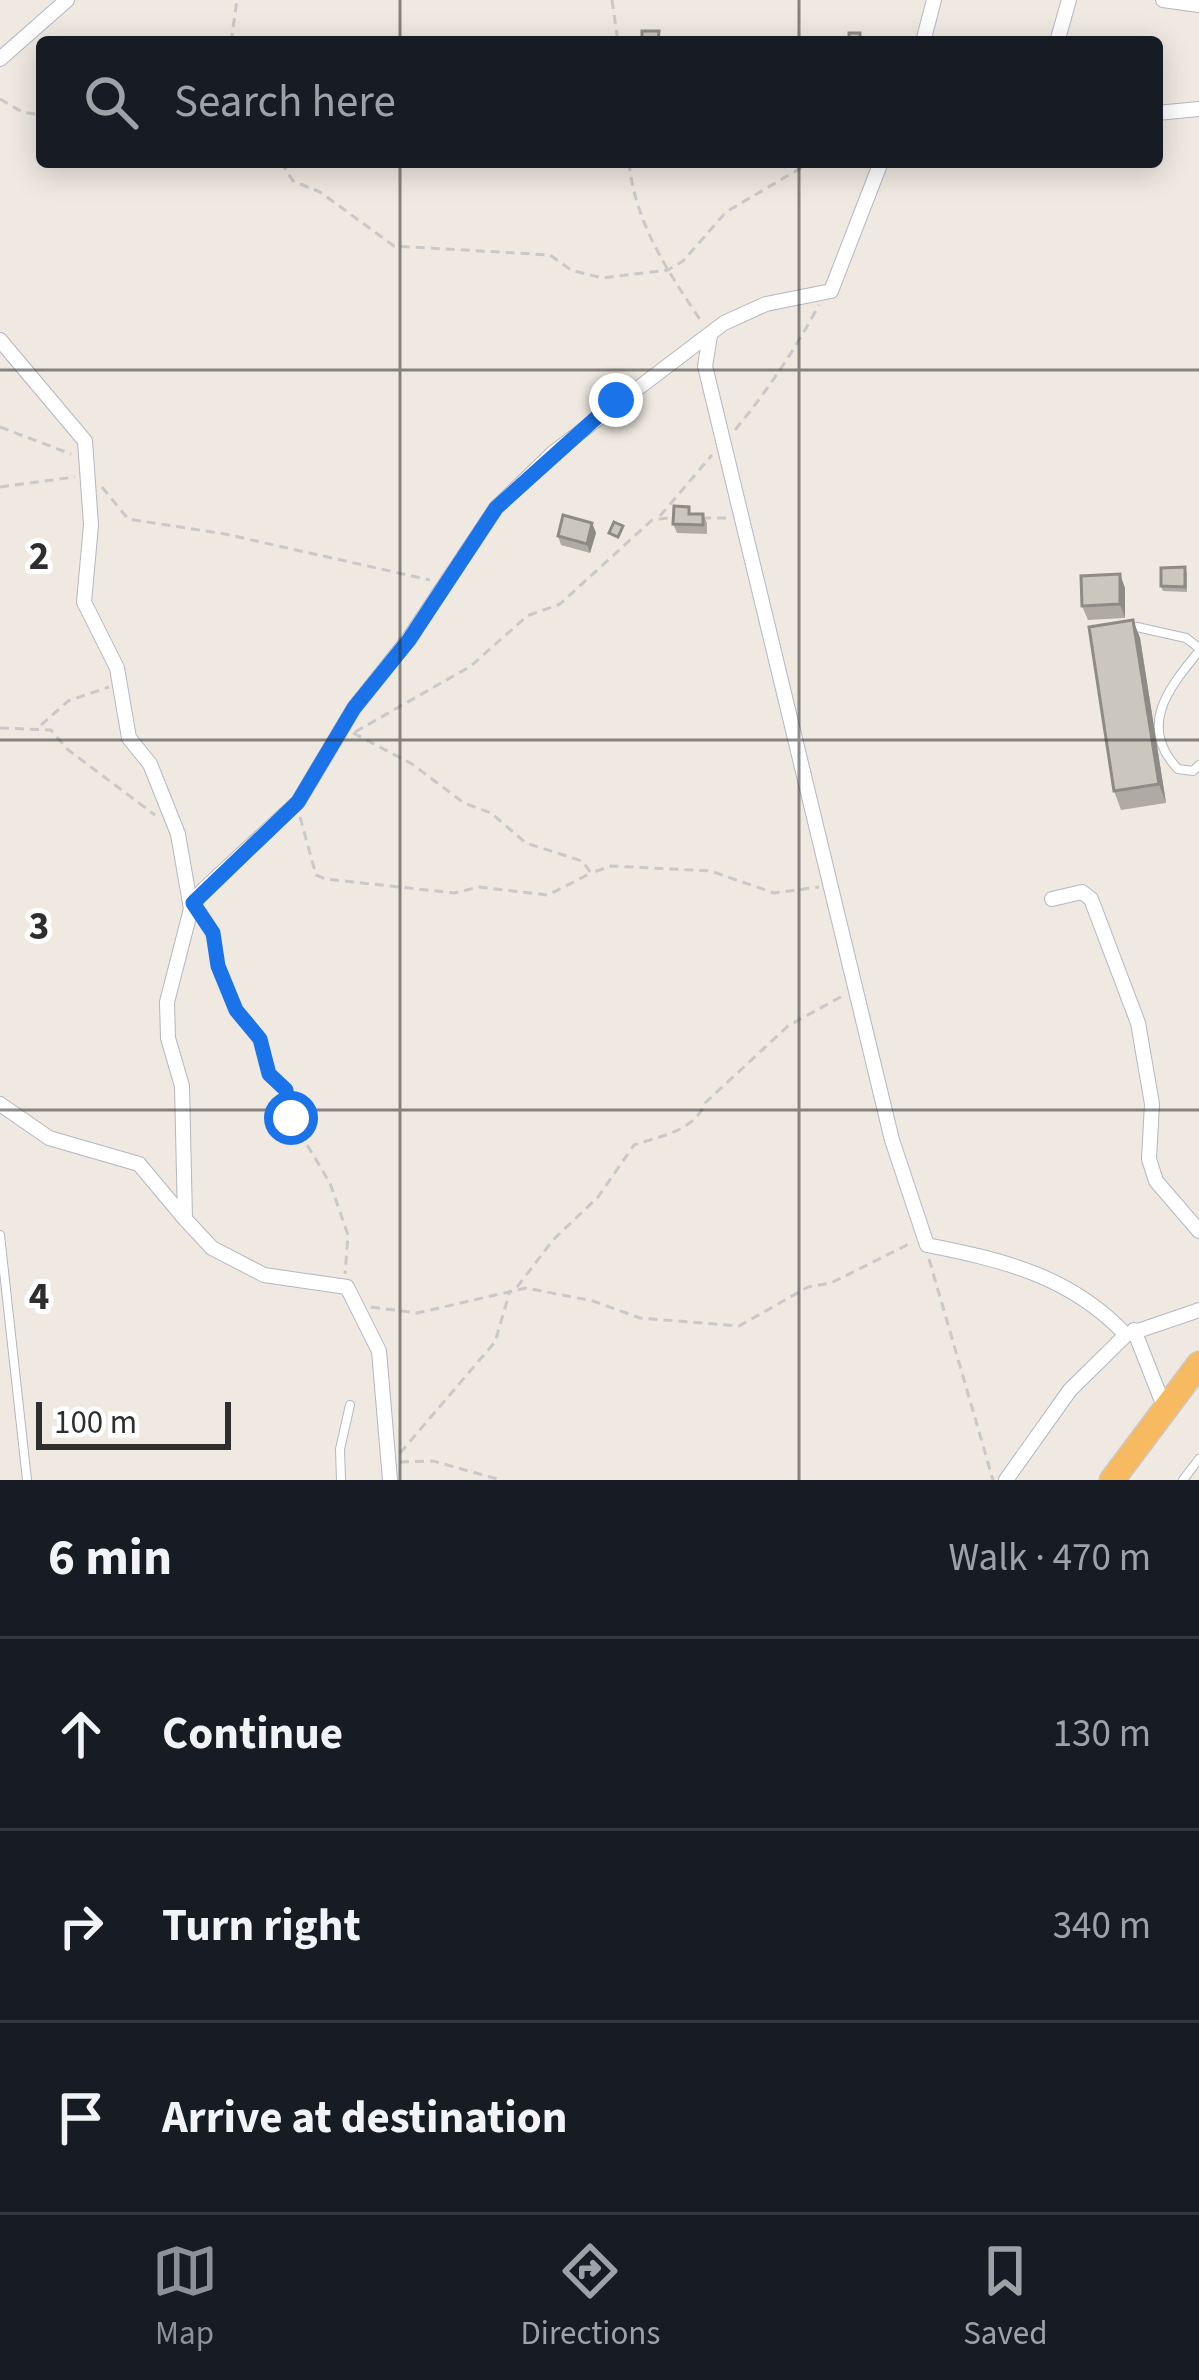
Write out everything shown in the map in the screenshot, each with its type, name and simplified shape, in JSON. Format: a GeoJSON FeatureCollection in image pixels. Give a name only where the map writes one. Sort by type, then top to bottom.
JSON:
{"type":"FeatureCollection","features":[{"type":"Feature","properties":{"kind":"highway"},"geometry":{"type":"LineString","coordinates":[[1112,1480],[1199,1364]]}},
{"type":"Feature","properties":{"kind":"street"},"geometry":{"type":"LineString","coordinates":[[0,59],[68,0]]}},
{"type":"Feature","properties":{"kind":"street"},"geometry":{"type":"LineString","coordinates":[[925,36],[934,0]]}},
{"type":"Feature","properties":{"kind":"street"},"geometry":{"type":"LineString","coordinates":[[1059,36],[1069,0]]}},
{"type":"Feature","properties":{"kind":"street"},"geometry":{"type":"LineString","coordinates":[[1163,0],[1199,5]]}},
{"type":"Feature","properties":{"kind":"street"},"geometry":{"type":"LineString","coordinates":[[1163,112],[1199,109]]}},
{"type":"Feature","properties":{"kind":"street"},"geometry":{"type":"LineString","coordinates":[[193,906],[298,802],[496,508],[554,452],[638,384],[710,335],[766,304],[831,291],[879,168]]}},
{"type":"Feature","properties":{"kind":"street"},"geometry":{"type":"LineString","coordinates":[[710,335],[705,366],[740,518],[892,1140],[925,1242],[963,1249],[1057,1280],[1130,1333],[1165,1409]]}},
{"type":"Feature","properties":{"kind":"street"},"geometry":{"type":"LineString","coordinates":[[0,340],[85,441],[84,602],[123,688],[129,738],[150,764],[193,906],[166,1023],[182,1086],[185,1219]]}},
{"type":"Feature","properties":{"kind":"street"},"geometry":{"type":"LineString","coordinates":[[1052,899],[1082,892],[1091,899],[1138,1023],[1151,1103],[1150,1159],[1156,1181],[1199,1231]]}},
{"type":"Feature","properties":{"kind":"street"},"geometry":{"type":"LineString","coordinates":[[0,1104],[49,1138],[140,1164],[212,1248],[264,1275],[350,1294],[382,1365],[390,1480]]}},
{"type":"Feature","properties":{"kind":"street"},"geometry":{"type":"LineString","coordinates":[[1006,1480],[1070,1390],[1130,1333],[1199,1310]]}},
{"type":"Feature","properties":{"kind":"lane"},"geometry":{"type":"LineString","coordinates":[[1137,627],[1186,638],[1199,650],[1167,691],[1157,725],[1160,740],[1178,769],[1193,770],[1199,765]]}},
{"type":"Feature","properties":{"kind":"lane"},"geometry":{"type":"LineString","coordinates":[[0,1235],[27,1480]]}},
{"type":"Feature","properties":{"kind":"lane"},"geometry":{"type":"LineString","coordinates":[[341,1480],[340,1449],[350,1405]]}},
{"type":"Feature","properties":{"kind":"lane"},"geometry":{"type":"LineString","coordinates":[[1183,1480],[1199,1459]]}},
{"type":"Feature","properties":{"kind":"path"},"geometry":{"type":"LineString","coordinates":[[232,36],[237,0]]}},
{"type":"Feature","properties":{"kind":"path"},"geometry":{"type":"LineString","coordinates":[[612,0],[617,36]]}},
{"type":"Feature","properties":{"kind":"path"},"geometry":{"type":"LineString","coordinates":[[0,99],[36,114]]}},
{"type":"Feature","properties":{"kind":"path"},"geometry":{"type":"LineString","coordinates":[[285,168],[293,181],[314,188],[394,246],[550,255],[571,270],[602,278],[668,269],[740,201],[800,168]]}},
{"type":"Feature","properties":{"kind":"path"},"geometry":{"type":"LineString","coordinates":[[630,168],[632,196],[653,249],[710,335]]}},
{"type":"Feature","properties":{"kind":"path"},"geometry":{"type":"LineString","coordinates":[[346,732],[471,666],[527,616],[560,604],[656,519],[763,399],[831,291]]}},
{"type":"Feature","properties":{"kind":"path"},"geometry":{"type":"LineString","coordinates":[[0,427],[72,454],[128,519],[331,556],[446,585]]}},
{"type":"Feature","properties":{"kind":"path"},"geometry":{"type":"LineString","coordinates":[[0,487],[87,475]]}},
{"type":"Feature","properties":{"kind":"path"},"geometry":{"type":"LineString","coordinates":[[656,519],[682,517]]}},
{"type":"Feature","properties":{"kind":"path"},"geometry":{"type":"LineString","coordinates":[[703,518],[740,518]]}},
{"type":"Feature","properties":{"kind":"path"},"geometry":{"type":"LineString","coordinates":[[41,726],[68,701],[123,688]]}},
{"type":"Feature","properties":{"kind":"path"},"geometry":{"type":"LineString","coordinates":[[0,728],[41,726],[172,825]]}},
{"type":"Feature","properties":{"kind":"path"},"geometry":{"type":"LineString","coordinates":[[346,732],[412,764],[467,805],[491,812],[526,843],[581,861],[591,873]]}},
{"type":"Feature","properties":{"kind":"path"},"geometry":{"type":"LineString","coordinates":[[298,802],[305,848],[319,878],[454,893],[470,886],[548,896],[611,866],[711,871],[774,893],[832,886]]}},
{"type":"Feature","properties":{"kind":"path"},"geometry":{"type":"LineString","coordinates":[[193,906],[213,933],[218,966],[236,1010],[257,1034],[265,1066],[286,1090],[291,1118],[330,1183],[348,1235],[350,1294],[417,1313],[513,1289],[593,1301],[640,1318],[739,1326],[808,1287],[826,1286],[874,1257],[925,1242],[993,1480]]}},
{"type":"Feature","properties":{"kind":"path"},"geometry":{"type":"LineString","coordinates":[[501,1480],[433,1461],[390,1463],[495,1342],[513,1289],[553,1240],[598,1197],[634,1145],[668,1137],[695,1119],[705,1102],[788,1026],[856,987]]}},
{"type":"Feature","properties":{"kind":"building"},"geometry":{"type":"Polygon","coordinates":[[[674,506],[689,507],[689,514],[703,514],[703,525],[673,524],[674,506]]]}},
{"type":"Feature","properties":{"kind":"building"},"geometry":{"type":"Polygon","coordinates":[[[563,515],[592,523],[587,544],[558,536],[563,515]]]}},
{"type":"Feature","properties":{"kind":"building"},"geometry":{"type":"Polygon","coordinates":[[[614,522],[623,526],[618,537],[609,533],[614,522]]]}},
{"type":"Feature","properties":{"kind":"building"},"geometry":{"type":"Polygon","coordinates":[[[1185,567],[1185,587],[1161,586],[1161,568],[1185,567]]]}},
{"type":"Feature","properties":{"kind":"building"},"geometry":{"type":"Polygon","coordinates":[[[1120,574],[1120,604],[1082,606],[1081,576],[1120,574]]]}},
{"type":"Feature","properties":{"kind":"building"},"geometry":{"type":"Polygon","coordinates":[[[1133,620],[1159,784],[1114,791],[1089,627],[1133,620]]]}},
{"type":"Feature","properties":{"kind":"route"},"geometry":{"type":"LineString","coordinates":[[291,1118],[286,1090],[269,1074],[260,1039],[246,1028],[236,1010],[218,966],[213,933],[193,903],[211,881],[276,826],[308,789],[339,730],[409,640],[496,508],[616,400]]}}]}
